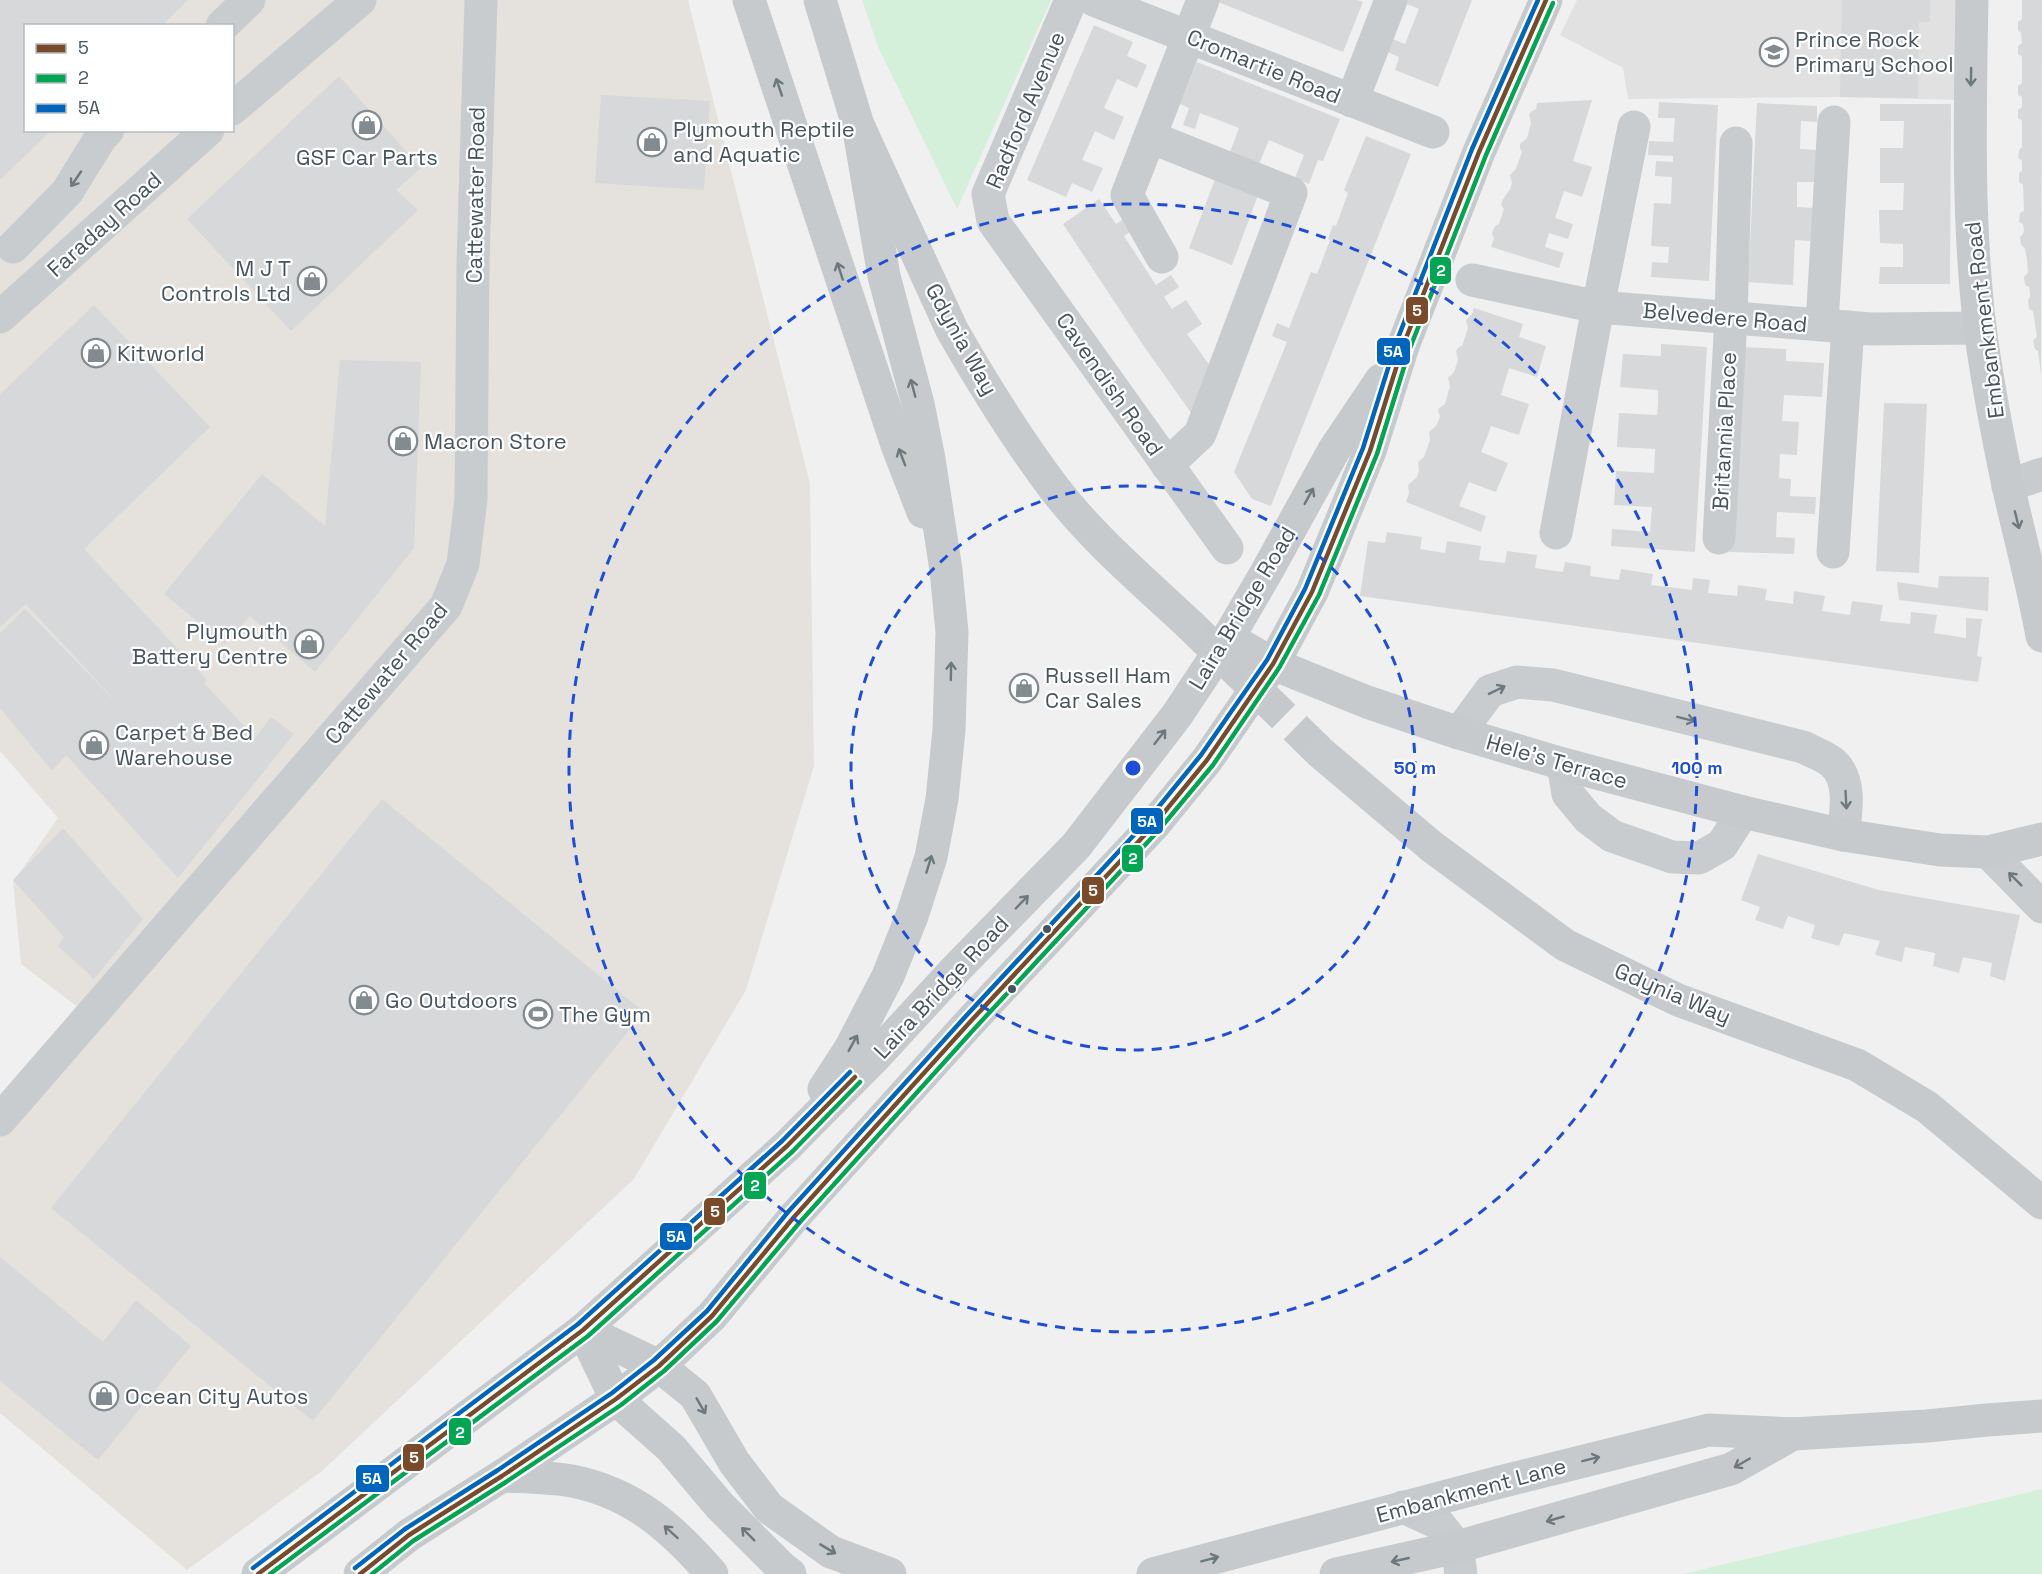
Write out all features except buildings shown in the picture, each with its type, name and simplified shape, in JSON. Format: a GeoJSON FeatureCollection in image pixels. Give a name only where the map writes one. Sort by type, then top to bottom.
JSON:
{"type":"FeatureCollection","features":[{"type":"Feature","properties":{"kind":"main road"},"geometry":{"type":"LineString","coordinates":[[749,0],[897,445],[946,570]]}},
{"type":"Feature","properties":{"kind":"main road","name":"Gdynia Way"},"geometry":{"type":"LineString","coordinates":[[820,0],[858,124],[952,330],[1021,440],[1055,489],[1102,543],[1190,625]]}},
{"type":"Feature","properties":{"kind":"main road","name":"Laira Bridge Road"},"geometry":{"type":"LineString","coordinates":[[360,1574],[409,1534],[502,1476],[616,1399],[659,1366],[712,1316],[794,1217],[1153,826],[1207,760],[1273,664],[1312,592],[1370,452],[1403,346],[1479,152],[1546,0]]}},
{"type":"Feature","properties":{"kind":"main road","name":"Embankment Road"},"geometry":{"type":"LineString","coordinates":[[1972,0],[1969,172],[1980,328],[2008,486],[2038,596],[2042,636]]}},
{"type":"Feature","properties":{"kind":"main road"},"geometry":{"type":"LineString","coordinates":[[787,1146],[850,1049],[888,976],[912,916],[931,857],[942,799],[949,730],[952,632],[946,570],[929,459],[918,404],[884,276],[858,124]]}},
{"type":"Feature","properties":{"kind":"main road","name":"Laira Bridge Road"},"geometry":{"type":"LineString","coordinates":[[258,1574],[583,1330],[787,1146],[1076,846],[1177,715],[1228,638],[1334,450],[1403,346]]}},
{"type":"Feature","properties":{"kind":"main road","name":"Hele's Terrace"},"geometry":{"type":"LineString","coordinates":[[1228,638],[1273,664],[1367,702],[1459,733],[1563,764],[1743,812],[1843,835],[1940,850],[1988,852],[2042,839]]}},
{"type":"Feature","properties":{"kind":"main road","name":"Gdynia Way"},"geometry":{"type":"LineString","coordinates":[[1321,753],[1431,846],[1565,945],[1678,1000],[1857,1065],[1927,1107],[2042,1203]]}},
{"type":"Feature","properties":{"kind":"main road"},"geometry":{"type":"LineString","coordinates":[[583,1330],[659,1366],[695,1395],[734,1462],[769,1508],[831,1552],[890,1574]]}},
{"type":"Feature","properties":{"kind":"main road"},"geometry":{"type":"LineString","coordinates":[[583,1330],[616,1399],[671,1448],[720,1506],[790,1574]]}},
{"type":"Feature","properties":{"kind":"main road","name":"Embankment Lane"},"geometry":{"type":"LineString","coordinates":[[1987,1420],[2042,1394]]}},
{"type":"Feature","properties":{"kind":"main road","name":"Embankment Lane"},"geometry":{"type":"LineString","coordinates":[[1153,1574],[1403,1507],[1709,1430],[1793,1434],[2042,1416]]}},
{"type":"Feature","properties":{"kind":"main road","name":"Embankment Lane"},"geometry":{"type":"LineString","coordinates":[[1336,1574],[1460,1560],[1731,1469],[1793,1434]]}},
{"type":"Feature","properties":{"kind":"main road"},"geometry":{"type":"LineString","coordinates":[[502,1476],[571,1481],[606,1490],[624,1498],[657,1519],[686,1544],[712,1574]]}},
{"type":"Feature","properties":{"kind":"street"},"geometry":{"type":"LineString","coordinates":[[224,24],[249,0]]}},
{"type":"Feature","properties":{"kind":"street"},"geometry":{"type":"LineString","coordinates":[[234,108],[360,0]]}},
{"type":"Feature","properties":{"kind":"street","name":"Cattewater Road"},"geometry":{"type":"LineString","coordinates":[[0,1120],[446,606],[463,564],[471,499],[473,262],[482,0]]}},
{"type":"Feature","properties":{"kind":"street","name":"Radford Avenue"},"geometry":{"type":"LineString","coordinates":[[993,220],[988,194],[1071,0]]}},
{"type":"Feature","properties":{"kind":"street","name":"Cromartie Road"},"geometry":{"type":"LineString","coordinates":[[1094,0],[1433,132]]}},
{"type":"Feature","properties":{"kind":"street"},"geometry":{"type":"LineString","coordinates":[[1162,257],[1127,195],[1203,0]]}},
{"type":"Feature","properties":{"kind":"street"},"geometry":{"type":"LineString","coordinates":[[1352,101],[1391,0]]}},
{"type":"Feature","properties":{"kind":"street"},"geometry":{"type":"LineString","coordinates":[[1833,552],[1834,122]]}},
{"type":"Feature","properties":{"kind":"street"},"geometry":{"type":"LineString","coordinates":[[1556,533],[1634,127]]}},
{"type":"Feature","properties":{"kind":"street"},"geometry":{"type":"LineString","coordinates":[[42,279],[6,240],[67,192],[106,132]]}},
{"type":"Feature","properties":{"kind":"street","name":"Faraday Road"},"geometry":{"type":"LineString","coordinates":[[0,317],[206,132]]}},
{"type":"Feature","properties":{"kind":"street"},"geometry":{"type":"LineString","coordinates":[[1150,137],[1291,193],[1200,434],[1167,465]]}},
{"type":"Feature","properties":{"kind":"street","name":"Britannia Place"},"geometry":{"type":"LineString","coordinates":[[1719,538],[1731,317],[1736,143]]}},
{"type":"Feature","properties":{"kind":"street","name":"Cavendish Road"},"geometry":{"type":"LineString","coordinates":[[993,220],[1227,548]]}},
{"type":"Feature","properties":{"kind":"street","name":"Belvedere Road"},"geometry":{"type":"LineString","coordinates":[[1472,280],[1598,307],[1871,329],[1980,328]]}},
{"type":"Feature","properties":{"kind":"street"},"geometry":{"type":"LineString","coordinates":[[2008,486],[2042,474]]}},
{"type":"Feature","properties":{"kind":"street"},"geometry":{"type":"LineString","coordinates":[[1459,733],[1490,691],[1516,682],[1553,685],[1803,747],[1834,763],[1844,782],[1848,801],[1843,835]]}},
{"type":"Feature","properties":{"kind":"street"},"geometry":{"type":"LineString","coordinates":[[1563,764],[1568,794],[1588,818],[1612,836],[1672,857],[1699,858],[1722,845],[1743,812]]}},
{"type":"Feature","properties":{"kind":"street"},"geometry":{"type":"LineString","coordinates":[[1988,852],[2042,907]]}},
{"type":"Feature","properties":{"kind":"street"},"geometry":{"type":"LineString","coordinates":[[1403,1507],[1438,1522],[1460,1560]]}},
{"type":"Feature","properties":{"kind":"shaded area"},"geometry":{"type":"Polygon","coordinates":[[[0,0],[688,0],[810,484],[814,766],[746,990],[634,1179],[322,1471],[187,1570],[0,1413],[0,1099],[80,1009],[21,964],[13,882],[58,818],[0,751],[0,0]]]}},
{"type":"Feature","properties":{"kind":"shaded area","name":"Prince Rock Primary School"},"geometry":{"type":"Polygon","coordinates":[[[1577,0],[1958,0],[1956,100],[1840,97],[1628,99],[1623,68],[1560,35],[1577,0]]]}},
{"type":"Feature","properties":{"kind":"green space"},"geometry":{"type":"Polygon","coordinates":[[[862,0],[1051,0],[957,209],[879,49],[862,0]]]}},
{"type":"Feature","properties":{"kind":"green space"},"geometry":{"type":"Polygon","coordinates":[[[2042,1489],[2042,1574],[1683,1574],[2042,1489]]]}},
{"type":"Feature","properties":{"kind":"tunnel"},"geometry":{"type":"LineString","coordinates":[[1190,625],[1321,753]]}},
{"type":"Feature","properties":{"kind":"transit line","name":"5A"},"geometry":{"type":"LineString","coordinates":[[355,1568],[405,1529],[612,1393],[654,1360],[707,1311],[788,1212],[1147,821],[1201,755],[1267,660],[1305,589],[1363,448],[1396,343],[1472,149],[1538,0]]}},
{"type":"Feature","properties":{"kind":"transit line","name":"5"},"geometry":{"type":"LineString","coordinates":[[360,1574],[409,1535],[616,1399],[659,1366],[712,1316],[794,1217],[970,1022],[1153,826],[1207,760],[1273,664],[1312,592],[1370,451],[1403,346],[1479,152],[1546,0]]}},
{"type":"Feature","properties":{"kind":"transit line","name":"2"},"geometry":{"type":"LineString","coordinates":[[372,1574],[413,1541],[621,1405],[664,1371],[717,1321],[800,1222],[976,1027],[1158,831],[1213,765],[1279,668],[1319,595],[1377,454],[1410,348],[1486,155],[1553,3]]}},
{"type":"Feature","properties":{"kind":"transit line","name":"5A"},"geometry":{"type":"LineString","coordinates":[[253,1568],[578,1324],[782,1141],[850,1072]]}},
{"type":"Feature","properties":{"kind":"transit line","name":"5"},"geometry":{"type":"LineString","coordinates":[[258,1574],[583,1330],[787,1146],[855,1077]]}},
{"type":"Feature","properties":{"kind":"transit line","name":"2"},"geometry":{"type":"LineString","coordinates":[[270,1574],[588,1336],[792,1152],[860,1082]]}},
{"type":"Feature","properties":{"kind":"place","name":"Prince Rock Primary School"},"geometry":{"type":"Point","coordinates":[1774,52]}},
{"type":"Feature","properties":{"kind":"place","name":"GSF Car Parts"},"geometry":{"type":"Point","coordinates":[367,125]}},
{"type":"Feature","properties":{"kind":"place","name":"Plymouth Reptile and Aquatic"},"geometry":{"type":"Point","coordinates":[652,142]}},
{"type":"Feature","properties":{"kind":"place","name":"M J T Controls Ltd"},"geometry":{"type":"Point","coordinates":[312,281]}},
{"type":"Feature","properties":{"kind":"place","name":"Kitworld"},"geometry":{"type":"Point","coordinates":[96,353]}},
{"type":"Feature","properties":{"kind":"place","name":"Macron Store"},"geometry":{"type":"Point","coordinates":[403,441]}},
{"type":"Feature","properties":{"kind":"place","name":"Plymouth Battery Centre"},"geometry":{"type":"Point","coordinates":[309,644]}},
{"type":"Feature","properties":{"kind":"place","name":"Russell Ham Car Sales"},"geometry":{"type":"Point","coordinates":[1024,688]}},
{"type":"Feature","properties":{"kind":"place","name":"Carpet & Bed Warehouse"},"geometry":{"type":"Point","coordinates":[94,745]}},
{"type":"Feature","properties":{"kind":"place","name":"Go Outdoors"},"geometry":{"type":"Point","coordinates":[364,1000]}},
{"type":"Feature","properties":{"kind":"place","name":"The Gym"},"geometry":{"type":"Point","coordinates":[538,1014]}},
{"type":"Feature","properties":{"kind":"place","name":"Ocean City Autos"},"geometry":{"type":"Point","coordinates":[104,1396]}}]}
